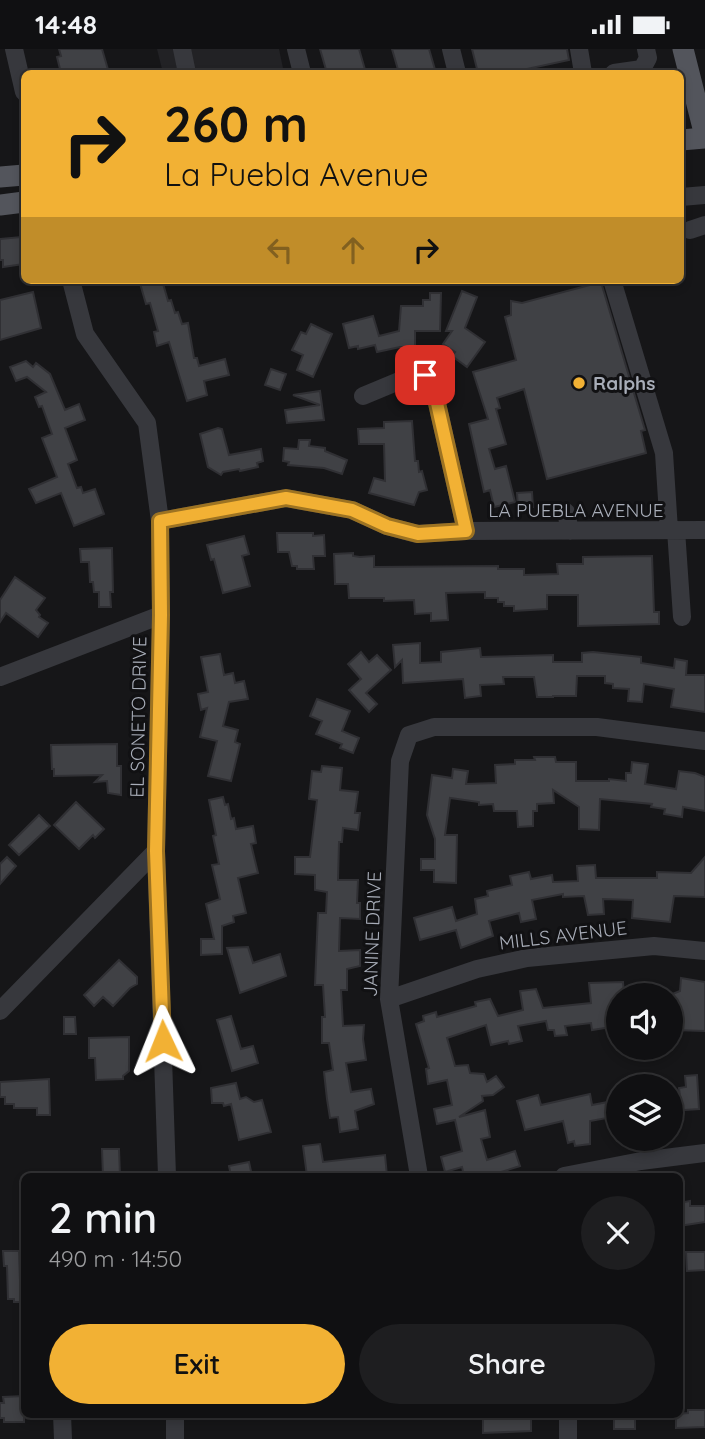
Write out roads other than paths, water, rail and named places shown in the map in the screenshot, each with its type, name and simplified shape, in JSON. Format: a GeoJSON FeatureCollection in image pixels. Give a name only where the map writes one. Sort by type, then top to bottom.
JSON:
{"type":"FeatureCollection","features":[{"type":"Feature","properties":{"kind":"main road"},"geometry":{"type":"LineString","coordinates":[[683,49],[694,104],[705,137],[684,140]]}},
{"type":"Feature","properties":{"kind":"main road"},"geometry":{"type":"LineString","coordinates":[[0,177],[21,175]]}},
{"type":"Feature","properties":{"kind":"main road"},"geometry":{"type":"LineString","coordinates":[[0,205],[21,202]]}},
{"type":"Feature","properties":{"kind":"street"},"geometry":{"type":"LineString","coordinates":[[14,49],[21,79]]}},
{"type":"Feature","properties":{"kind":"street"},"geometry":{"type":"LineString","coordinates":[[182,49],[186,70]]}},
{"type":"Feature","properties":{"kind":"street"},"geometry":{"type":"LineString","coordinates":[[296,49],[301,70]]}},
{"type":"Feature","properties":{"kind":"street"},"geometry":{"type":"LineString","coordinates":[[451,49],[456,70]]}},
{"type":"Feature","properties":{"kind":"street"},"geometry":{"type":"LineString","coordinates":[[579,49],[582,70]]}},
{"type":"Feature","properties":{"kind":"street"},"geometry":{"type":"LineString","coordinates":[[635,70],[642,69],[648,58],[646,49]]}},
{"type":"Feature","properties":{"kind":"street"},"geometry":{"type":"LineString","coordinates":[[684,197],[705,195]]}},
{"type":"Feature","properties":{"kind":"street","name":"EL SONETO DRIVE"},"geometry":{"type":"LineString","coordinates":[[72,284],[85,334],[147,423],[160,521],[161,615],[156,851],[167,1173]]}},
{"type":"Feature","properties":{"kind":"street"},"geometry":{"type":"LineString","coordinates":[[613,284],[664,453],[682,617]]}},
{"type":"Feature","properties":{"kind":"street"},"geometry":{"type":"LineString","coordinates":[[363,396],[411,376],[425,375],[434,390],[466,531]]}},
{"type":"Feature","properties":{"kind":"street","name":"LA PUEBLA AVENUE"},"geometry":{"type":"LineString","coordinates":[[160,521],[286,498],[352,510],[387,526],[418,534],[466,531],[705,530]]}},
{"type":"Feature","properties":{"kind":"street"},"geometry":{"type":"LineString","coordinates":[[566,512],[570,531]]}},
{"type":"Feature","properties":{"kind":"street"},"geometry":{"type":"LineString","coordinates":[[0,677],[161,615]]}},
{"type":"Feature","properties":{"kind":"street","name":"JANINE DRIVE"},"geometry":{"type":"LineString","coordinates":[[418,1173],[389,999],[400,761],[410,736],[434,727],[597,727],[705,741]]}},
{"type":"Feature","properties":{"kind":"street"},"geometry":{"type":"LineString","coordinates":[[0,1010],[156,851]]}},
{"type":"Feature","properties":{"kind":"street","name":"MILLS AVENUE"},"geometry":{"type":"LineString","coordinates":[[389,999],[477,969],[527,958],[575,951],[654,946],[705,951]]}},
{"type":"Feature","properties":{"kind":"street"},"geometry":{"type":"LineString","coordinates":[[579,1173],[641,1161],[705,1153]]}},
{"type":"Feature","properties":{"kind":"street"},"geometry":{"type":"LineString","coordinates":[[62,1418],[62,1439]]}},
{"type":"Feature","properties":{"kind":"street"},"geometry":{"type":"LineString","coordinates":[[175,1418],[176,1439]]}},
{"type":"Feature","properties":{"kind":"street"},"geometry":{"type":"LineString","coordinates":[[568,1418],[568,1439]]}},
{"type":"Feature","properties":{"kind":"place","name":"Ralphs"},"geometry":{"type":"Point","coordinates":[579,383]}}]}
